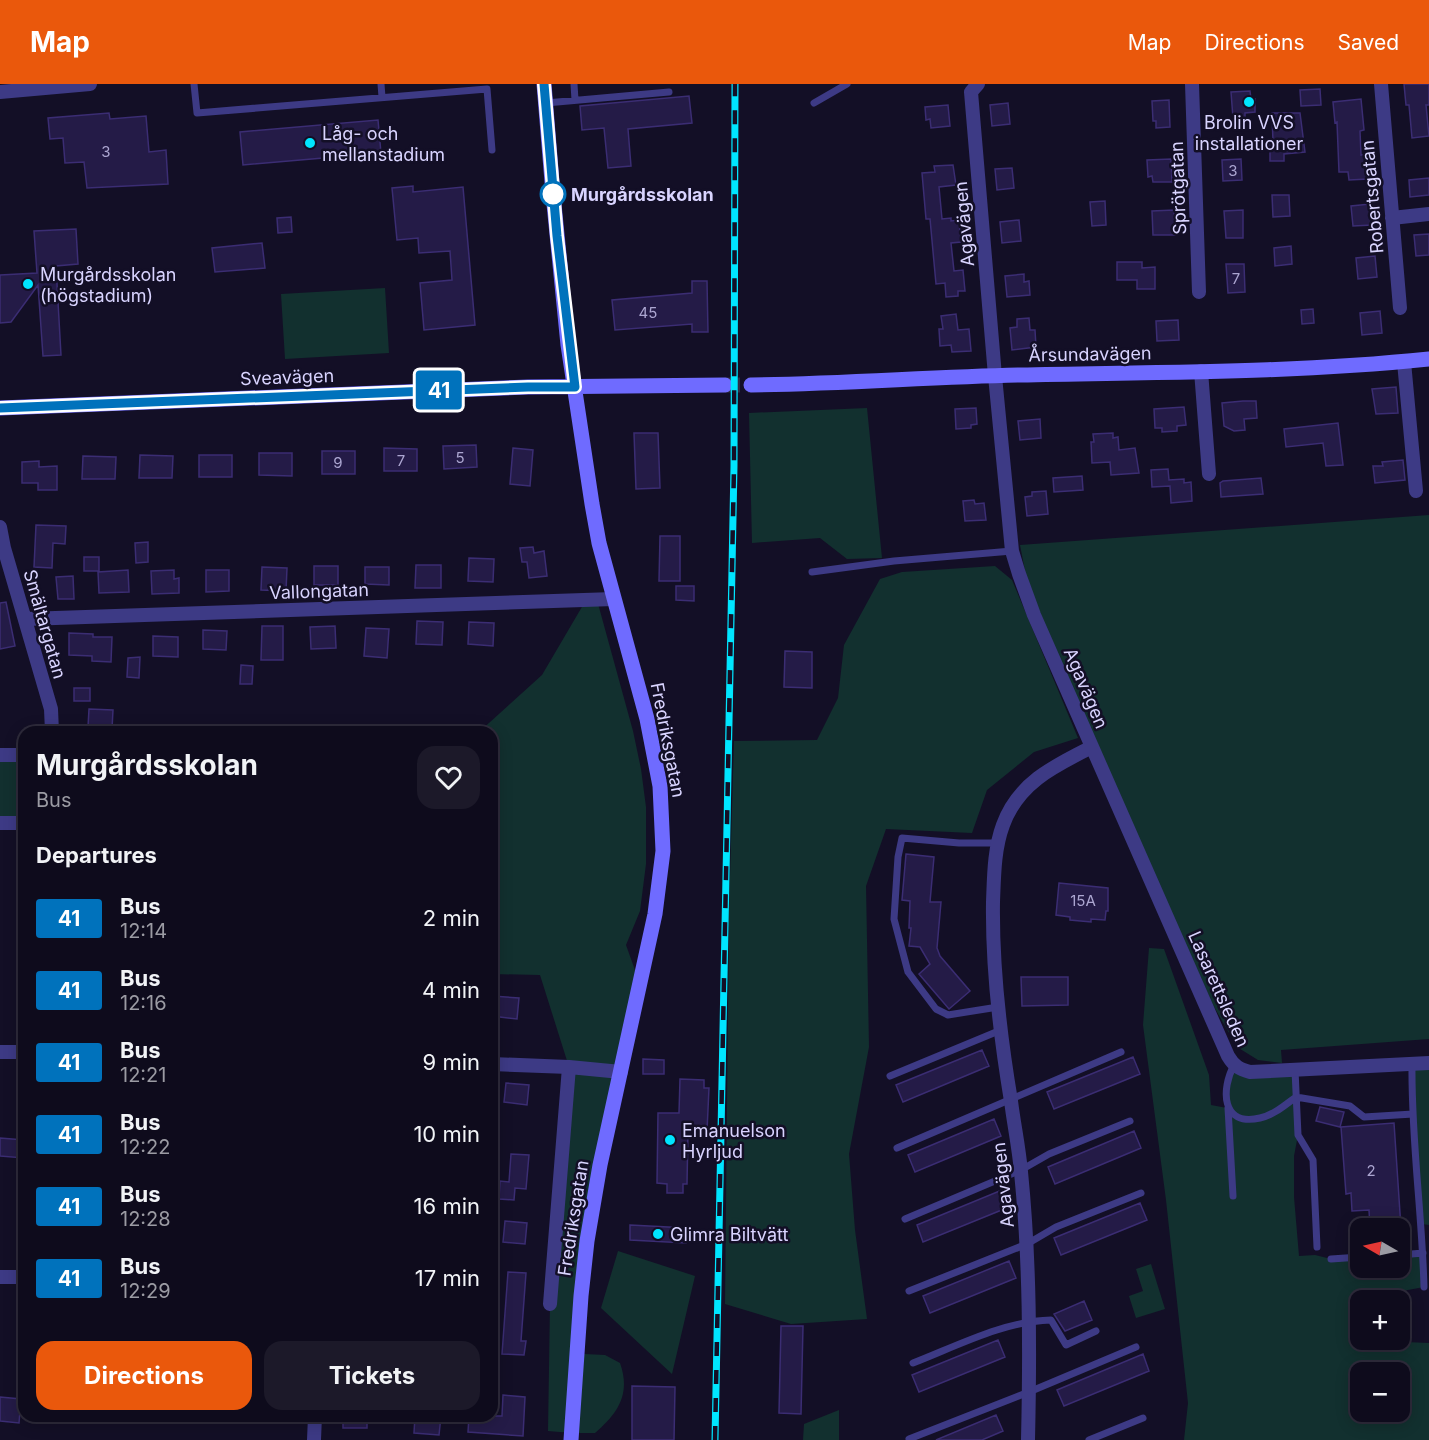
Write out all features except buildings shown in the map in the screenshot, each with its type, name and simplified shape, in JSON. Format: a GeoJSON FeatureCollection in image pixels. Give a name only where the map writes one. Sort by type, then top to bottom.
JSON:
{"type":"FeatureCollection","features":[{"type":"Feature","properties":{"kind":"main road","name":"Fredriksgatan"},"geometry":{"type":"LineString","coordinates":[[544,84],[557,236],[575,387],[597,533],[647,719],[660,786],[663,851],[655,914],[600,1165],[587,1241],[571,1440]]}},
{"type":"Feature","properties":{"kind":"main road","name":"Årsundavägen"},"geometry":{"type":"LineString","coordinates":[[751,385],[1201,371],[1429,359]]}},
{"type":"Feature","properties":{"kind":"main road"},"geometry":{"type":"LineString","coordinates":[[575,387],[725,385]]}},
{"type":"Feature","properties":{"kind":"main road","name":"Sveavägen"},"geometry":{"type":"LineString","coordinates":[[0,408],[575,387]]}},
{"type":"Feature","properties":{"kind":"street"},"geometry":{"type":"LineString","coordinates":[[0,92],[90,84]]}},
{"type":"Feature","properties":{"kind":"street","name":"Sprötgatan"},"geometry":{"type":"LineString","coordinates":[[1192,84],[1199,292]]}},
{"type":"Feature","properties":{"kind":"street","name":"Robertsgatan"},"geometry":{"type":"LineString","coordinates":[[1381,84],[1400,308]]}},
{"type":"Feature","properties":{"kind":"street","name":"Agavägen"},"geometry":{"type":"LineString","coordinates":[[975,88],[995,376],[1012,550],[1034,615],[1092,747],[1033,781],[1022,792],[1002,826],[994,888],[993,918],[998,1007],[1021,1170],[1027,1244],[1030,1320],[1028,1440]]}},
{"type":"Feature","properties":{"kind":"street"},"geometry":{"type":"LineString","coordinates":[[1392,218],[1429,214]]}},
{"type":"Feature","properties":{"kind":"street"},"geometry":{"type":"LineString","coordinates":[[1404,362],[1416,491]]}},
{"type":"Feature","properties":{"kind":"street"},"geometry":{"type":"LineString","coordinates":[[1201,371],[1209,474]]}},
{"type":"Feature","properties":{"kind":"street","name":"Smältargatan"},"geometry":{"type":"LineString","coordinates":[[0,527],[4,548],[51,709],[52,726]]}},
{"type":"Feature","properties":{"kind":"street","name":"Vallongatan"},"geometry":{"type":"LineString","coordinates":[[26,620],[614,599]]}},
{"type":"Feature","properties":{"kind":"street","name":"Lasarettsleden"},"geometry":{"type":"LineString","coordinates":[[1092,747],[1234,1065],[1250,1072],[1429,1063]]}},
{"type":"Feature","properties":{"kind":"street"},"geometry":{"type":"LineString","coordinates":[[0,755],[18,755]]}},
{"type":"Feature","properties":{"kind":"street"},"geometry":{"type":"LineString","coordinates":[[0,823],[18,823]]}},
{"type":"Feature","properties":{"kind":"street"},"geometry":{"type":"LineString","coordinates":[[0,1052],[18,1052]]}},
{"type":"Feature","properties":{"kind":"street"},"geometry":{"type":"LineString","coordinates":[[498,1064],[621,1072]]}},
{"type":"Feature","properties":{"kind":"street","name":"Fredriksgatan"},"geometry":{"type":"LineString","coordinates":[[550,1304],[569,1067]]}},
{"type":"Feature","properties":{"kind":"street"},"geometry":{"type":"LineString","coordinates":[[0,1277],[18,1277]]}},
{"type":"Feature","properties":{"kind":"street"},"geometry":{"type":"LineString","coordinates":[[314,1440],[315,1422]]}},
{"type":"Feature","properties":{"kind":"lane"},"geometry":{"type":"LineString","coordinates":[[194,84],[197,113],[487,89],[492,150]]}},
{"type":"Feature","properties":{"kind":"lane"},"geometry":{"type":"LineString","coordinates":[[381,84],[382,97]]}},
{"type":"Feature","properties":{"kind":"lane"},"geometry":{"type":"LineString","coordinates":[[574,84],[575,100]]}},
{"type":"Feature","properties":{"kind":"lane"},"geometry":{"type":"LineString","coordinates":[[814,103],[847,84]]}},
{"type":"Feature","properties":{"kind":"lane"},"geometry":{"type":"LineString","coordinates":[[546,103],[669,93]]}},
{"type":"Feature","properties":{"kind":"lane"},"geometry":{"type":"LineString","coordinates":[[812,572],[894,561],[1012,550]]}},
{"type":"Feature","properties":{"kind":"lane"},"geometry":{"type":"LineString","coordinates":[[998,1007],[948,1015],[936,1009],[909,972],[894,919],[898,857],[902,838],[959,843],[999,843]]}},
{"type":"Feature","properties":{"kind":"lane"},"geometry":{"type":"LineString","coordinates":[[890,1076],[1001,1030]]}},
{"type":"Feature","properties":{"kind":"lane"},"geometry":{"type":"LineString","coordinates":[[897,1148],[1121,1052]]}},
{"type":"Feature","properties":{"kind":"lane"},"geometry":{"type":"LineString","coordinates":[[1412,1064],[1413,1114],[1426,1225],[1424,1287]]}},
{"type":"Feature","properties":{"kind":"lane"},"geometry":{"type":"LineString","coordinates":[[1233,1196],[1228,1108],[1225,1094],[1227,1078],[1234,1065]]}},
{"type":"Feature","properties":{"kind":"lane"},"geometry":{"type":"LineString","coordinates":[[1295,1070],[1298,1135],[1313,1160],[1317,1247]]}},
{"type":"Feature","properties":{"kind":"lane"},"geometry":{"type":"LineString","coordinates":[[1228,1108],[1240,1118],[1258,1119],[1275,1113],[1296,1097],[1350,1106],[1364,1117],[1413,1114]]}},
{"type":"Feature","properties":{"kind":"lane"},"geometry":{"type":"LineString","coordinates":[[905,1219],[1021,1170],[1049,1154],[1130,1120]]}},
{"type":"Feature","properties":{"kind":"lane"},"geometry":{"type":"LineString","coordinates":[[909,1291],[1027,1244],[1056,1227],[1141,1193]]}},
{"type":"Feature","properties":{"kind":"lane"},"geometry":{"type":"LineString","coordinates":[[1410,1254],[1424,1253]]}},
{"type":"Feature","properties":{"kind":"lane"},"geometry":{"type":"LineString","coordinates":[[1331,1259],[1350,1258]]}},
{"type":"Feature","properties":{"kind":"lane"},"geometry":{"type":"LineString","coordinates":[[913,1363],[1030,1320],[1052,1320],[1066,1346],[1096,1331]]}},
{"type":"Feature","properties":{"kind":"lane"},"geometry":{"type":"LineString","coordinates":[[909,1439],[1136,1347]]}},
{"type":"Feature","properties":{"kind":"lane"},"geometry":{"type":"LineString","coordinates":[[1089,1440],[1143,1418]]}},
{"type":"Feature","properties":{"kind":"green space"},"geometry":{"type":"Polygon","coordinates":[[[385,288],[389,353],[285,359],[281,294],[385,288]]]}},
{"type":"Feature","properties":{"kind":"green space"},"geometry":{"type":"Polygon","coordinates":[[[867,408],[882,558],[847,559],[820,538],[752,543],[749,413],[867,408]]]}},
{"type":"Feature","properties":{"kind":"green space"},"geometry":{"type":"Polygon","coordinates":[[[1429,515],[1429,1039],[1281,1050],[1282,1063],[1258,1060],[1237,1047],[1213,1005],[1052,646],[1027,581],[1020,545],[1429,515]]]}},
{"type":"Feature","properties":{"kind":"green space"},"geometry":{"type":"Polygon","coordinates":[[[995,566],[1012,580],[1078,738],[1034,752],[987,790],[972,833],[886,829],[866,886],[869,1047],[849,1154],[855,1230],[867,1319],[791,1324],[725,1304],[729,910],[734,741],[817,740],[838,698],[844,645],[880,579],[902,572],[995,566]]]}},
{"type":"Feature","properties":{"kind":"green space"},"geometry":{"type":"Polygon","coordinates":[[[586,600],[597,600],[633,731],[646,807],[646,864],[640,911],[626,945],[640,984],[600,1165],[572,1433],[548,1431],[550,1304],[569,1067],[540,975],[498,974],[498,726],[486,726],[542,675],[586,600]]]}},
{"type":"Feature","properties":{"kind":"green space"},"geometry":{"type":"Polygon","coordinates":[[[0,755],[18,755],[18,823],[0,822],[0,755]]]}},
{"type":"Feature","properties":{"kind":"green space"},"geometry":{"type":"Polygon","coordinates":[[[1149,948],[1164,949],[1209,1075],[1211,1105],[1227,1108],[1225,1094],[1234,1065],[1295,1070],[1298,1135],[1294,1156],[1294,1197],[1299,1256],[1315,1255],[1331,1259],[1350,1258],[1350,1278],[1410,1278],[1410,1254],[1423,1253],[1424,1287],[1408,1290],[1350,1290],[1350,1350],[1410,1350],[1410,1342],[1429,1343],[1429,1440],[1184,1440],[1188,1403],[1166,1200],[1143,1025],[1149,948]]]}},
{"type":"Feature","properties":{"kind":"green space"},"geometry":{"type":"Polygon","coordinates":[[[1429,1063],[1429,1225],[1422,1224],[1412,1064],[1429,1063]]]}},
{"type":"Feature","properties":{"kind":"green space"},"geometry":{"type":"Polygon","coordinates":[[[618,1251],[695,1276],[672,1374],[601,1308],[618,1251]]]}},
{"type":"Feature","properties":{"kind":"green space"},"geometry":{"type":"Polygon","coordinates":[[[1151,1264],[1165,1309],[1136,1318],[1129,1296],[1143,1291],[1136,1269],[1151,1264]]]}},
{"type":"Feature","properties":{"kind":"green space"},"geometry":{"type":"Polygon","coordinates":[[[584,1354],[605,1355],[620,1363],[623,1374],[624,1384],[620,1402],[610,1418],[595,1433],[578,1433],[584,1354]]]}},
{"type":"Feature","properties":{"kind":"green space"},"geometry":{"type":"Polygon","coordinates":[[[839,1410],[839,1440],[803,1440],[804,1424],[839,1410]]]}},
{"type":"Feature","properties":{"kind":"tunnel"},"geometry":{"type":"LineString","coordinates":[[725,385],[751,385]]}},
{"type":"Feature","properties":{"kind":"railway"},"geometry":{"type":"LineString","coordinates":[[715,1440],[734,466],[735,84]]}},
{"type":"Feature","properties":{"kind":"bus line","name":"41"},"geometry":{"type":"LineString","coordinates":[[0,408],[575,387],[568,345],[544,84]]}},
{"type":"Feature","properties":{"kind":"place","name":"Brolin VVS installationer"},"geometry":{"type":"Point","coordinates":[1249,102]}},
{"type":"Feature","properties":{"kind":"place","name":"Låg- och mellanstadium"},"geometry":{"type":"Point","coordinates":[310,143]}},
{"type":"Feature","properties":{"kind":"place","name":"Murgårdsskolan"},"geometry":{"type":"Point","coordinates":[553,194]}},
{"type":"Feature","properties":{"kind":"place","name":"Murgårdsskolan (högstadium)"},"geometry":{"type":"Point","coordinates":[28,284]}},
{"type":"Feature","properties":{"kind":"place","name":"Emanuelson Hyrljud"},"geometry":{"type":"Point","coordinates":[670,1140]}},
{"type":"Feature","properties":{"kind":"place","name":"Glimra Biltvätt"},"geometry":{"type":"Point","coordinates":[658,1234]}}]}
